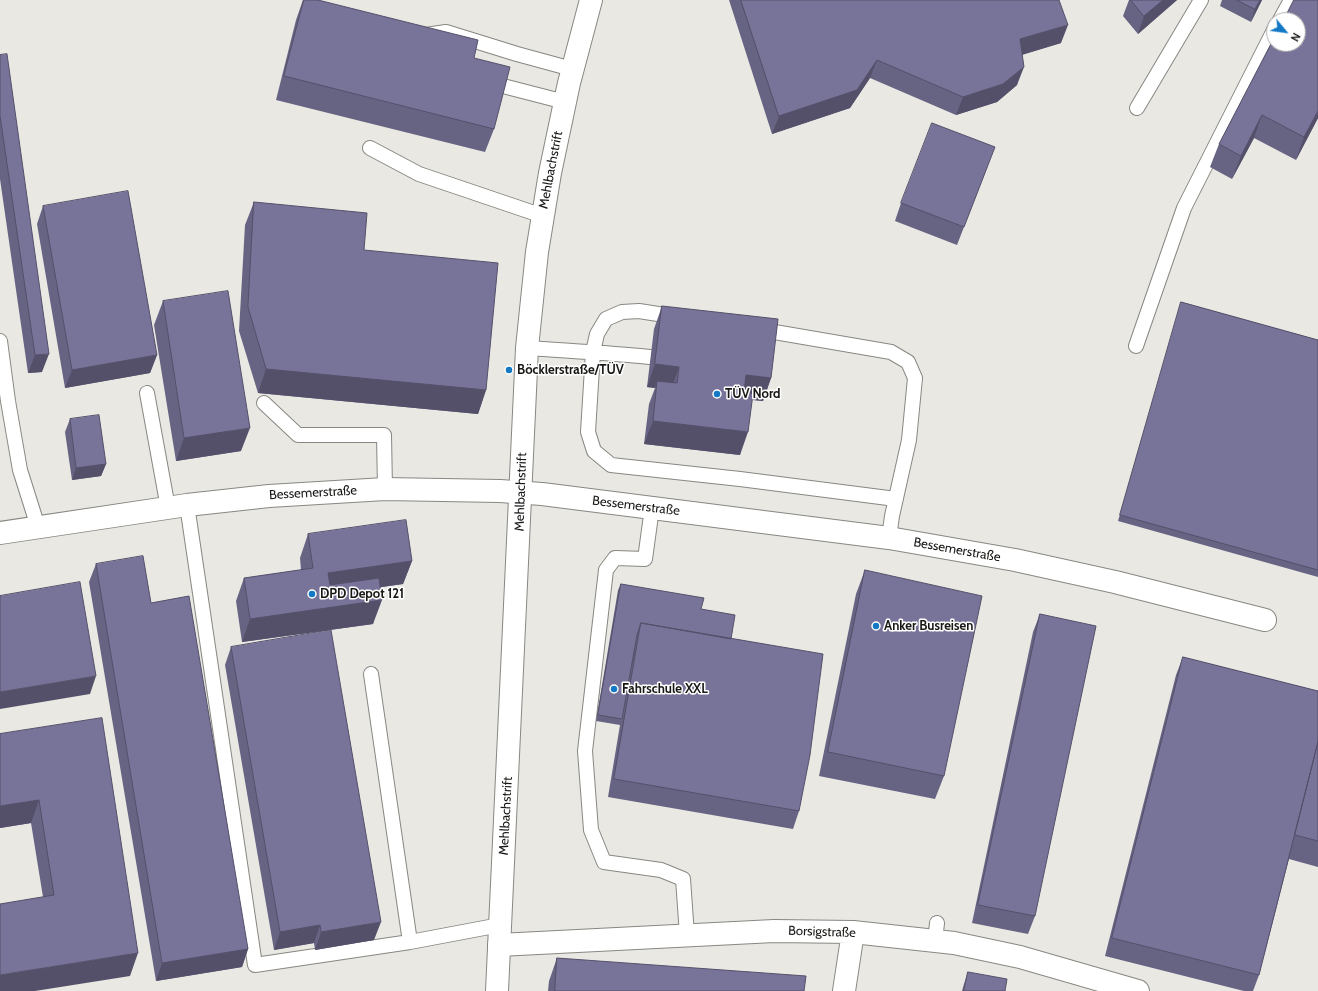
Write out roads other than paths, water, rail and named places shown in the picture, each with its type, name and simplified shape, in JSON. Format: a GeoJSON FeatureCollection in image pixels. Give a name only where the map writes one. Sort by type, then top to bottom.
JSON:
{"type":"FeatureCollection","features":[{"type":"Feature","properties":{"kind":"street","name":"Mehlbachstrift"},"geometry":{"type":"LineString","coordinates":[[497,991],[527,348],[537,252],[550,173],[572,69],[591,0]]}},
{"type":"Feature","properties":{"kind":"street","name":"Bessemerstraße"},"geometry":{"type":"LineString","coordinates":[[0,533],[178,507],[268,496],[385,489],[500,491],[652,508],[889,538],[1014,560],[1123,584],[1265,620]]}},
{"type":"Feature","properties":{"kind":"street","name":"Borsigstraße"},"geometry":{"type":"LineString","coordinates":[[500,935],[687,935],[774,931],[936,932],[954,943],[1020,956],[1138,991]]}},
{"type":"Feature","properties":{"kind":"street"},"geometry":{"type":"LineString","coordinates":[[844,991],[853,932]]}},
{"type":"Feature","properties":{"kind":"lane"},"geometry":{"type":"LineString","coordinates":[[1137,108],[1201,0]]}},
{"type":"Feature","properties":{"kind":"lane"},"geometry":{"type":"LineString","coordinates":[[1284,12],[1291,0]]}},
{"type":"Feature","properties":{"kind":"lane"},"geometry":{"type":"LineString","coordinates":[[412,38],[446,32],[572,69]]}},
{"type":"Feature","properties":{"kind":"lane"},"geometry":{"type":"LineString","coordinates":[[1136,346],[1184,208],[1266,46]]}},
{"type":"Feature","properties":{"kind":"lane"},"geometry":{"type":"LineString","coordinates":[[503,86],[565,102]]}},
{"type":"Feature","properties":{"kind":"lane"},"geometry":{"type":"LineString","coordinates":[[370,148],[419,174],[543,216]]}},
{"type":"Feature","properties":{"kind":"lane"},"geometry":{"type":"LineString","coordinates":[[686,318],[639,311],[622,312],[606,319],[597,334],[593,352],[588,432],[594,451],[611,465],[896,498]]}},
{"type":"Feature","properties":{"kind":"lane"},"geometry":{"type":"LineString","coordinates":[[741,327],[891,352],[908,362],[915,378],[909,440],[889,538]]}},
{"type":"Feature","properties":{"kind":"lane"},"geometry":{"type":"LineString","coordinates":[[0,341],[4,401],[20,470],[38,527]]}},
{"type":"Feature","properties":{"kind":"lane"},"geometry":{"type":"LineString","coordinates":[[527,348],[650,357]]}},
{"type":"Feature","properties":{"kind":"lane"},"geometry":{"type":"LineString","coordinates":[[147,393],[178,507],[255,966],[410,942],[500,935]]}},
{"type":"Feature","properties":{"kind":"lane"},"geometry":{"type":"LineString","coordinates":[[264,403],[298,435],[384,435],[385,489]]}},
{"type":"Feature","properties":{"kind":"lane"},"geometry":{"type":"LineString","coordinates":[[652,508],[644,559],[615,558],[606,570],[585,751],[591,830],[604,862],[661,870],[683,879],[687,935]]}},
{"type":"Feature","properties":{"kind":"lane"},"geometry":{"type":"LineString","coordinates":[[371,674],[410,942]]}},
{"type":"Feature","properties":{"kind":"place","name":"Böcklerstraße/TÜV"},"geometry":{"type":"Point","coordinates":[509,370]}},
{"type":"Feature","properties":{"kind":"place","name":"TÜV Nord"},"geometry":{"type":"Point","coordinates":[717,394]}},
{"type":"Feature","properties":{"kind":"place","name":"DPD Depot 121"},"geometry":{"type":"Point","coordinates":[312,594]}},
{"type":"Feature","properties":{"kind":"place","name":"Anker Busreisen"},"geometry":{"type":"Point","coordinates":[876,626]}},
{"type":"Feature","properties":{"kind":"place","name":"Fahrschule XXL"},"geometry":{"type":"Point","coordinates":[614,689]}}]}
